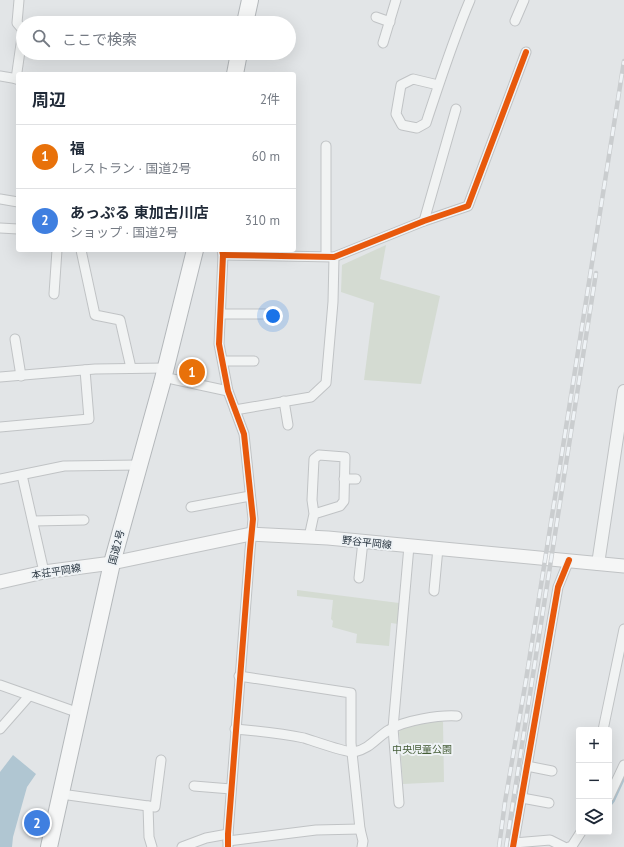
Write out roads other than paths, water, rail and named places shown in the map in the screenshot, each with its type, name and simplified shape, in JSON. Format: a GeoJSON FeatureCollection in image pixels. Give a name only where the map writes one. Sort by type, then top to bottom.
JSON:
{"type":"FeatureCollection","features":[{"type":"Feature","properties":{"kind":"highway"},"geometry":{"type":"LineString","coordinates":[[247,16],[250,0]]}},
{"type":"Feature","properties":{"kind":"highway"},"geometry":{"type":"LineString","coordinates":[[235,72],[238,60]]}},
{"type":"Feature","properties":{"kind":"highway","name":"国道2号"},"geometry":{"type":"LineString","coordinates":[[49,847],[112,562],[164,372],[194,252]]}},
{"type":"Feature","properties":{"kind":"main road","name":"野谷平岡線"},"geometry":{"type":"LineString","coordinates":[[112,562],[251,534],[363,541],[624,566]]}},
{"type":"Feature","properties":{"kind":"main road","name":"本荘平岡線"},"geometry":{"type":"LineString","coordinates":[[0,582],[44,572],[112,562]]}},
{"type":"Feature","properties":{"kind":"street"},"geometry":{"type":"LineString","coordinates":[[18,16],[19,0]]}},
{"type":"Feature","properties":{"kind":"street"},"geometry":{"type":"LineString","coordinates":[[383,43],[396,0]]}},
{"type":"Feature","properties":{"kind":"street"},"geometry":{"type":"LineString","coordinates":[[438,86],[414,80],[401,85],[396,114],[402,125],[417,128],[426,123],[455,35],[470,0]]}},
{"type":"Feature","properties":{"kind":"street"},"geometry":{"type":"LineString","coordinates":[[515,21],[524,0]]}},
{"type":"Feature","properties":{"kind":"street"},"geometry":{"type":"LineString","coordinates":[[376,17],[390,22]]}},
{"type":"Feature","properties":{"kind":"street"},"geometry":{"type":"LineString","coordinates":[[228,841],[239,676],[251,534],[254,519],[250,496],[244,434],[228,391],[219,344],[223,253],[271,253],[330,257],[424,220],[468,206],[526,52]]}},
{"type":"Feature","properties":{"kind":"street"},"geometry":{"type":"LineString","coordinates":[[18,72],[19,60]]}},
{"type":"Feature","properties":{"kind":"street"},"geometry":{"type":"LineString","coordinates":[[0,76],[16,79]]}},
{"type":"Feature","properties":{"kind":"street"},"geometry":{"type":"LineString","coordinates":[[424,220],[454,129],[456,109]]}},
{"type":"Feature","properties":{"kind":"street"},"geometry":{"type":"LineString","coordinates":[[235,410],[311,397],[326,382],[333,302],[326,146]]}},
{"type":"Feature","properties":{"kind":"street"},"geometry":{"type":"LineString","coordinates":[[0,199],[16,202]]}},
{"type":"Feature","properties":{"kind":"street"},"geometry":{"type":"LineString","coordinates":[[0,228],[16,229]]}},
{"type":"Feature","properties":{"kind":"street"},"geometry":{"type":"LineString","coordinates":[[54,294],[57,252]]}},
{"type":"Feature","properties":{"kind":"street"},"geometry":{"type":"LineString","coordinates":[[81,252],[95,315],[120,320],[131,368]]}},
{"type":"Feature","properties":{"kind":"street"},"geometry":{"type":"LineString","coordinates":[[221,314],[265,314]]}},
{"type":"Feature","properties":{"kind":"street"},"geometry":{"type":"LineString","coordinates":[[15,339],[21,376]]}},
{"type":"Feature","properties":{"kind":"street"},"geometry":{"type":"LineString","coordinates":[[223,361],[254,360]]}},
{"type":"Feature","properties":{"kind":"street"},"geometry":{"type":"LineString","coordinates":[[0,377],[84,370],[131,368],[164,372],[228,391]]}},
{"type":"Feature","properties":{"kind":"street"},"geometry":{"type":"LineString","coordinates":[[0,427],[89,419],[84,370]]}},
{"type":"Feature","properties":{"kind":"street"},"geometry":{"type":"LineString","coordinates":[[598,564],[624,391]]}},
{"type":"Feature","properties":{"kind":"street"},"geometry":{"type":"LineString","coordinates":[[284,401],[288,425]]}},
{"type":"Feature","properties":{"kind":"street"},"geometry":{"type":"LineString","coordinates":[[309,537],[314,514],[312,500],[314,459],[319,455],[345,457],[344,501],[340,506],[314,514]]}},
{"type":"Feature","properties":{"kind":"street"},"geometry":{"type":"LineString","coordinates":[[0,479],[64,466],[139,465]]}},
{"type":"Feature","properties":{"kind":"street"},"geometry":{"type":"LineString","coordinates":[[22,475],[44,572]]}},
{"type":"Feature","properties":{"kind":"street"},"geometry":{"type":"LineString","coordinates":[[344,479],[356,479]]}},
{"type":"Feature","properties":{"kind":"street"},"geometry":{"type":"LineString","coordinates":[[191,507],[250,496]]}},
{"type":"Feature","properties":{"kind":"street"},"geometry":{"type":"LineString","coordinates":[[32,521],[84,520]]}},
{"type":"Feature","properties":{"kind":"street"},"geometry":{"type":"LineString","coordinates":[[359,578],[363,541]]}},
{"type":"Feature","properties":{"kind":"street"},"geometry":{"type":"LineString","coordinates":[[399,803],[393,728],[409,546]]}},
{"type":"Feature","properties":{"kind":"street"},"geometry":{"type":"LineString","coordinates":[[434,591],[438,548]]}},
{"type":"Feature","properties":{"kind":"street"},"geometry":{"type":"LineString","coordinates":[[564,847],[550,840],[514,845],[558,587],[568,560]]}},
{"type":"Feature","properties":{"kind":"street"},"geometry":{"type":"LineString","coordinates":[[604,727],[621,660],[624,629]]}},
{"type":"Feature","properties":{"kind":"street"},"geometry":{"type":"LineString","coordinates":[[239,676],[352,693],[351,744],[360,829],[363,841],[362,847]]}},
{"type":"Feature","properties":{"kind":"street"},"geometry":{"type":"LineString","coordinates":[[0,685],[79,713]]}},
{"type":"Feature","properties":{"kind":"street"},"geometry":{"type":"LineString","coordinates":[[0,729],[30,696]]}},
{"type":"Feature","properties":{"kind":"street"},"geometry":{"type":"LineString","coordinates":[[235,729],[284,734],[353,752],[369,747],[389,730],[402,724],[446,715],[457,716]]}},
{"type":"Feature","properties":{"kind":"street"},"geometry":{"type":"LineString","coordinates":[[61,794],[156,807],[161,760]]}},
{"type":"Feature","properties":{"kind":"street"},"geometry":{"type":"LineString","coordinates":[[612,791],[624,765]]}},
{"type":"Feature","properties":{"kind":"street"},"geometry":{"type":"LineString","coordinates":[[527,766],[552,771]]}},
{"type":"Feature","properties":{"kind":"street"},"geometry":{"type":"LineString","coordinates":[[194,786],[231,789]]}},
{"type":"Feature","properties":{"kind":"street"},"geometry":{"type":"LineString","coordinates":[[522,798],[549,803]]}},
{"type":"Feature","properties":{"kind":"street"},"geometry":{"type":"LineString","coordinates":[[148,806],[149,837],[152,847]]}},
{"type":"Feature","properties":{"kind":"street"},"geometry":{"type":"LineString","coordinates":[[182,847],[206,838],[228,841],[316,830],[360,829]]}},
{"type":"Feature","properties":{"kind":"street"},"geometry":{"type":"LineString","coordinates":[[569,847],[572,846],[579,835]]}},
{"type":"Feature","properties":{"kind":"water"},"geometry":{"type":"Polygon","coordinates":[[[13,755],[36,774],[27,787],[13,837],[12,847],[0,847],[0,772],[13,755]]]}},
{"type":"Feature","properties":{"kind":"waterway"},"geometry":{"type":"LineString","coordinates":[[612,802],[624,777]]}},
{"type":"Feature","properties":{"kind":"railway"},"geometry":{"type":"LineString","coordinates":[[499,847],[624,61]]}},
{"type":"Feature","properties":{"kind":"railway"},"geometry":{"type":"LineString","coordinates":[[506,847],[596,273]]}},
{"type":"Feature","properties":{"kind":"place","name":"福"},"geometry":{"type":"Point","coordinates":[192,372]}},
{"type":"Feature","properties":{"kind":"place","name":"あっぷる 東加古川店"},"geometry":{"type":"Point","coordinates":[37,823]}},
{"type":"Feature","properties":{"kind":"park label","name":"中央児童公園"},"geometry":{"type":"Point","coordinates":[422,749]}}]}
